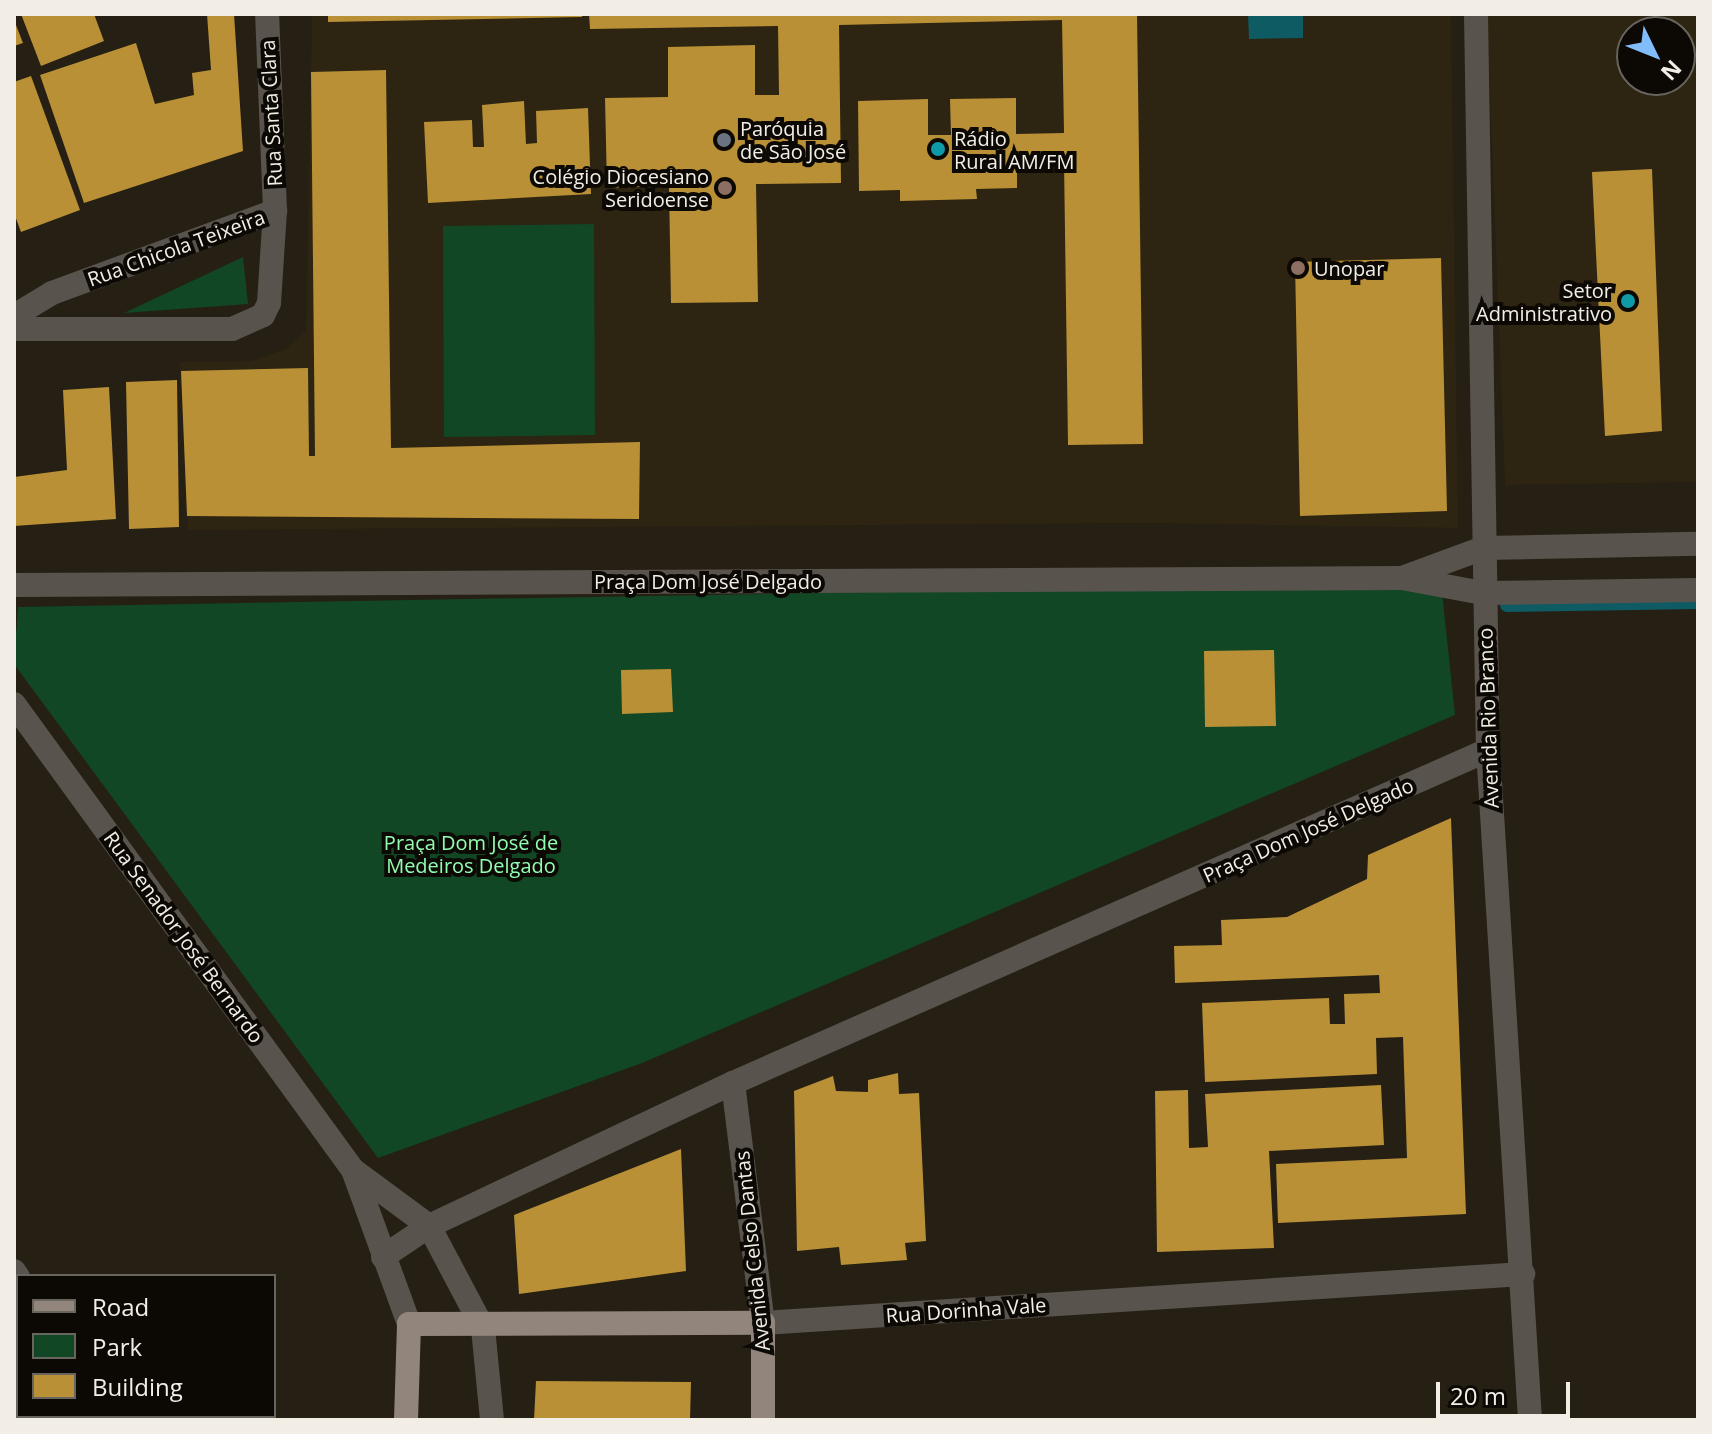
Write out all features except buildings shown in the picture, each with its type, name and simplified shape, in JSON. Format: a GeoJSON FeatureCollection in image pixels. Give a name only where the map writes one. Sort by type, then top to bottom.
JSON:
{"type":"FeatureCollection","features":[{"type":"Feature","properties":{"kind":"main road","name":"Rua Dorinha Vale"},"geometry":{"type":"LineString","coordinates":[[409,1324],[483,1328],[763,1323]]}},
{"type":"Feature","properties":{"kind":"main road","name":"Avenida Celso Dantas"},"geometry":{"type":"LineString","coordinates":[[763,1323],[763,1420]]}},
{"type":"Feature","properties":{"kind":"main road","name":"Rua Senador José Bernardo"},"geometry":{"type":"LineString","coordinates":[[406,1420],[409,1324]]}},
{"type":"Feature","properties":{"kind":"street","name":"Rua Santa Clara"},"geometry":{"type":"LineString","coordinates":[[267,14],[275,211]]}},
{"type":"Feature","properties":{"kind":"street","name":"Avenida Rio Branco"},"geometry":{"type":"LineString","coordinates":[[1476,14],[1483,593],[1488,750],[1530,1420]]}},
{"type":"Feature","properties":{"kind":"street","name":"Rua Chicola Teixeira"},"geometry":{"type":"LineString","coordinates":[[14,316],[52,293],[275,211],[269,303],[250,323],[232,329],[14,329]]}},
{"type":"Feature","properties":{"kind":"street","name":"Praça Dom José Delgado"},"geometry":{"type":"LineString","coordinates":[[1402,578],[1483,548],[1698,544]]}},
{"type":"Feature","properties":{"kind":"street","name":"Praça Dom José Delgado"},"geometry":{"type":"LineString","coordinates":[[14,585],[1402,578],[1483,593],[1698,590]]}},
{"type":"Feature","properties":{"kind":"street","name":"Rua Senador José Bernardo"},"geometry":{"type":"LineString","coordinates":[[14,704],[353,1170],[409,1324]]}},
{"type":"Feature","properties":{"kind":"street","name":"Praça Dom José Delgado"},"geometry":{"type":"LineString","coordinates":[[383,1257],[429,1226],[733,1083],[1488,750]]}},
{"type":"Feature","properties":{"kind":"street","name":"Avenida Celso Dantas"},"geometry":{"type":"LineString","coordinates":[[733,1083],[763,1323]]}},
{"type":"Feature","properties":{"kind":"street","name":"Rua Senador José Bernardo"},"geometry":{"type":"LineString","coordinates":[[353,1170],[429,1226],[483,1328],[492,1420]]}},
{"type":"Feature","properties":{"kind":"street","name":"Rua Dorinha Vale"},"geometry":{"type":"LineString","coordinates":[[763,1323],[1523,1274]]}},
{"type":"Feature","properties":{"kind":"shaded area","name":"Colégio Diocesiano Seridoense"},"geometry":{"type":"Polygon","coordinates":[[[312,14],[1451,14],[1458,528],[1144,523],[188,530],[180,362],[251,361],[286,349],[306,330],[312,14]]]}},
{"type":"Feature","properties":{"kind":"shaded area"},"geometry":{"type":"Polygon","coordinates":[[[1487,14],[1698,14],[1698,482],[1505,485],[1487,14]]]}},
{"type":"Feature","properties":{"kind":"green space"},"geometry":{"type":"Polygon","coordinates":[[[594,224],[595,435],[444,437],[443,226],[594,224]]]}},
{"type":"Feature","properties":{"kind":"green space"},"geometry":{"type":"Polygon","coordinates":[[[243,257],[248,304],[124,313],[243,257]]]}},
{"type":"Feature","properties":{"kind":"green space","name":"Praça Dom José de Medeiros Delgado"},"geometry":{"type":"Polygon","coordinates":[[[1441,582],[1455,715],[642,1063],[378,1158],[14,664],[18,607],[1441,582]]]}},
{"type":"Feature","properties":{"kind":"water"},"geometry":{"type":"Polygon","coordinates":[[[1248,14],[1303,14],[1303,38],[1249,39],[1248,14]]]}},
{"type":"Feature","properties":{"kind":"waterway"},"geometry":{"type":"LineString","coordinates":[[1507,605],[1698,602]]}},
{"type":"Feature","properties":{"kind":"place","name":"Paróquia de São José"},"geometry":{"type":"Point","coordinates":[724,140]}},
{"type":"Feature","properties":{"kind":"place","name":"Rádio Rural AM/FM"},"geometry":{"type":"Point","coordinates":[938,149]}},
{"type":"Feature","properties":{"kind":"place","name":"Colégio Diocesiano Seridoense"},"geometry":{"type":"Point","coordinates":[725,188]}},
{"type":"Feature","properties":{"kind":"place","name":"Unopar"},"geometry":{"type":"Point","coordinates":[1298,268]}},
{"type":"Feature","properties":{"kind":"place","name":"Setor Administrativo"},"geometry":{"type":"Point","coordinates":[1628,301]}}]}
